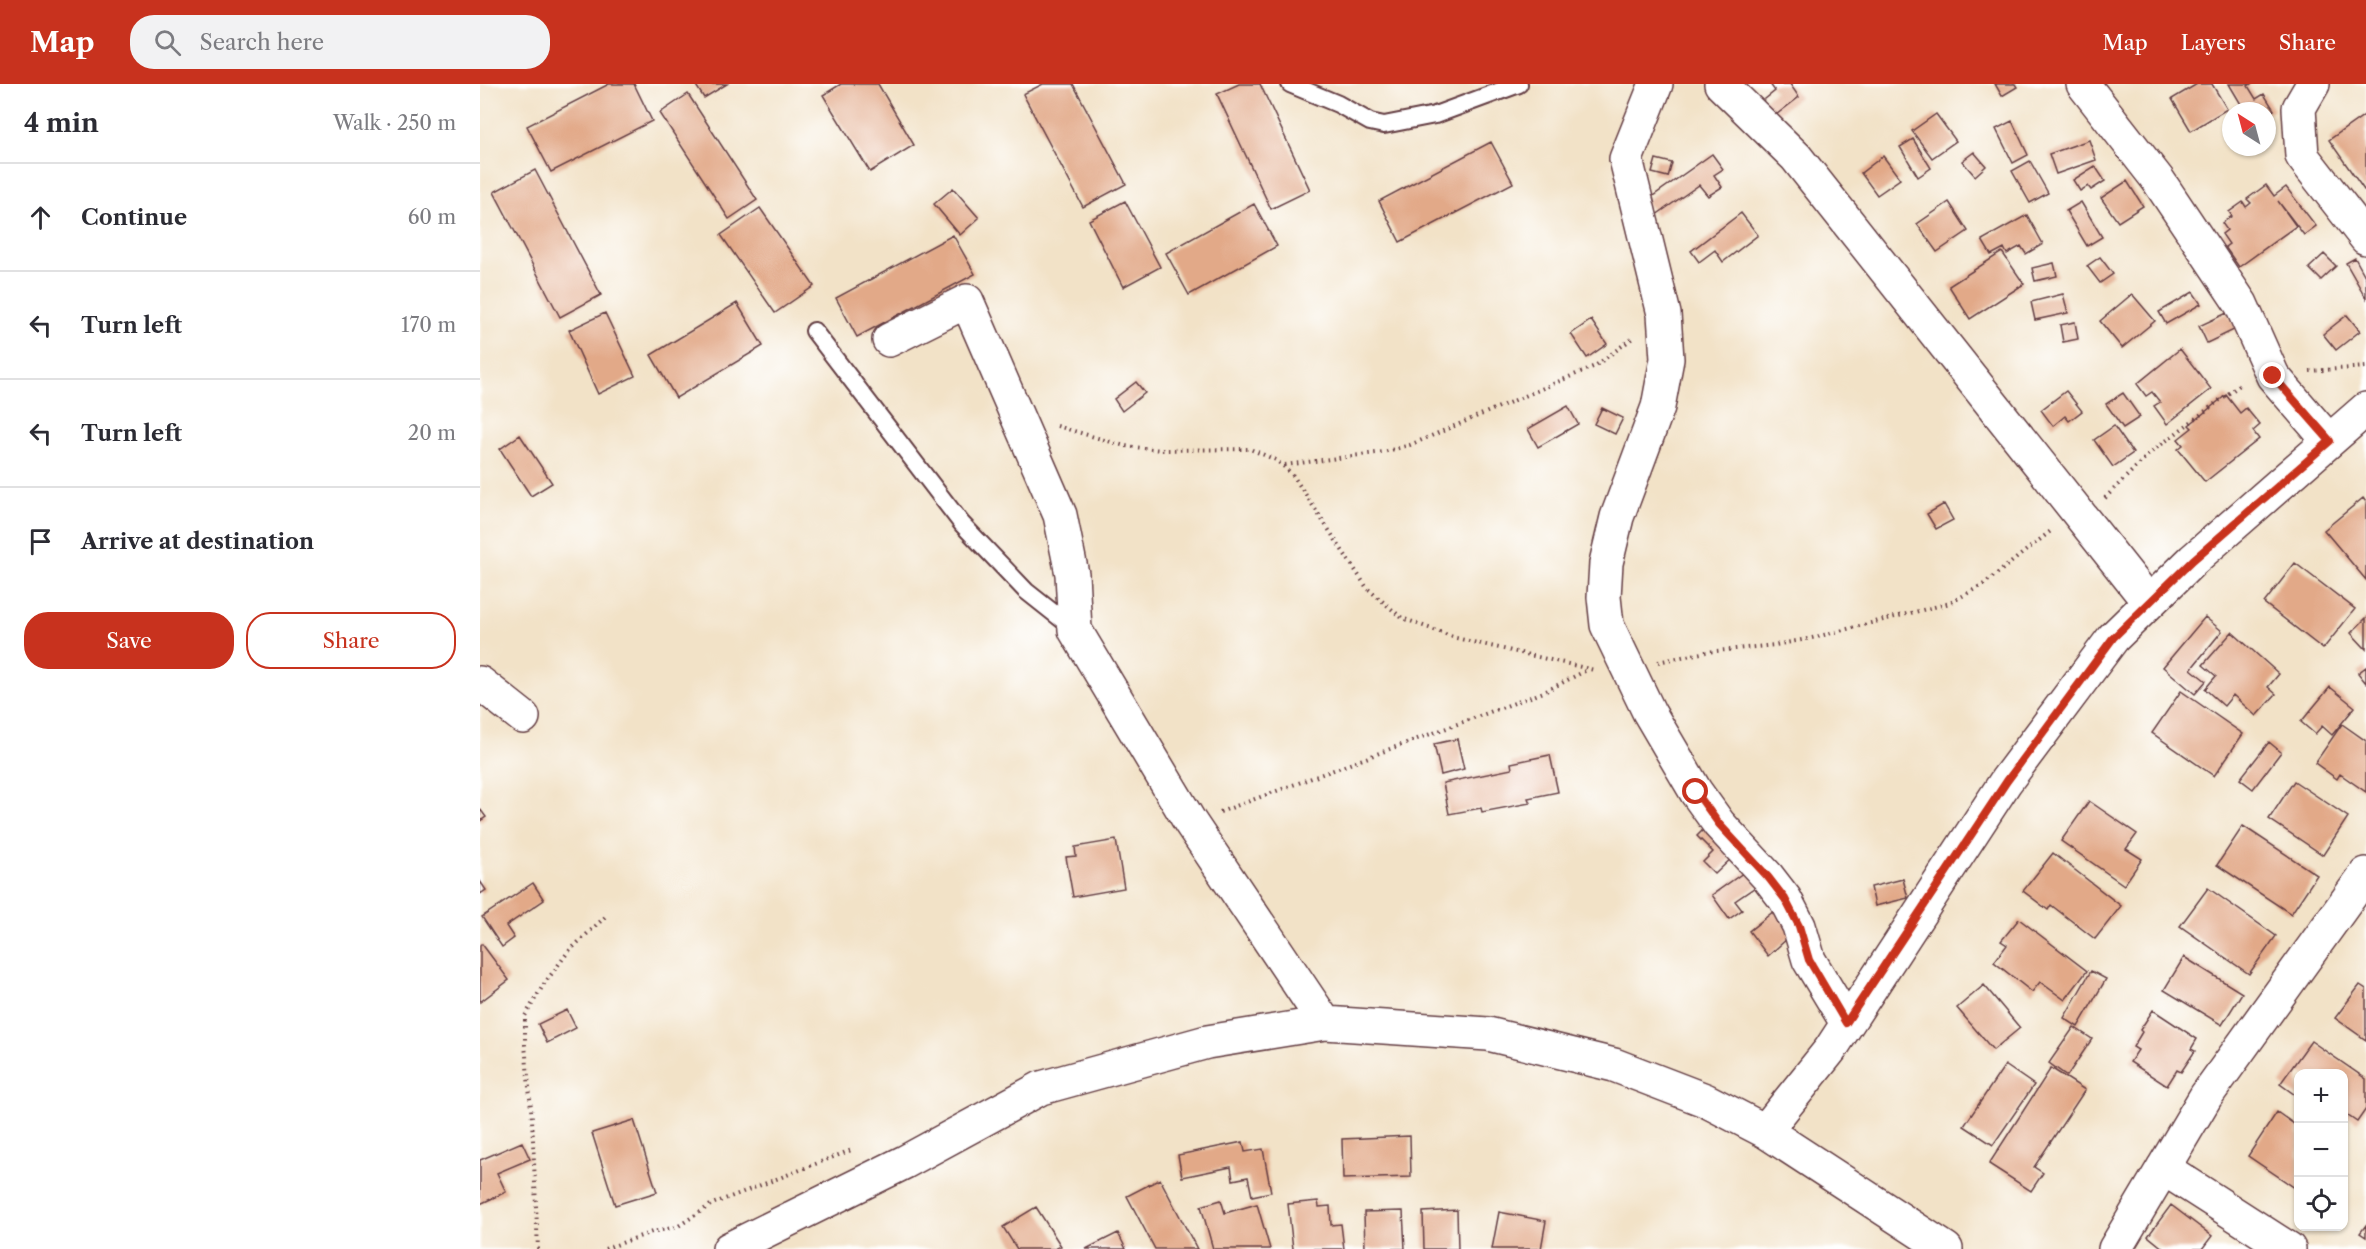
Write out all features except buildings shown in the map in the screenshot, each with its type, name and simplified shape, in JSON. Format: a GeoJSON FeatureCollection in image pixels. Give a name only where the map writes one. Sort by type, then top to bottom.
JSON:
{"type":"FeatureCollection","features":[{"type":"Feature","properties":{"kind":"street"},"geometry":{"type":"LineString","coordinates":[[1656,84],[1626,159],[1664,314],[1667,359],[1658,407],[1617,517],[1606,563],[1604,597],[1607,625],[1649,712],[1696,792],[1719,824],[1785,899],[1799,926],[1809,960],[1846,1023]]}},
{"type":"Feature","properties":{"kind":"street"},"geometry":{"type":"LineString","coordinates":[[1721,84],[1796,158],[2148,601]]}},
{"type":"Feature","properties":{"kind":"street"},"geometry":{"type":"LineString","coordinates":[[2083,84],[2158,180],[2241,304],[2273,376],[2330,441]]}},
{"type":"Feature","properties":{"kind":"street"},"geometry":{"type":"LineString","coordinates":[[2313,84],[2299,108],[2302,156],[2366,238]]}},
{"type":"Feature","properties":{"kind":"street"},"geometry":{"type":"LineString","coordinates":[[889,340],[967,301],[1060,515],[1072,574],[1075,630],[1190,822],[1325,1023]]}},
{"type":"Feature","properties":{"kind":"street"},"geometry":{"type":"LineString","coordinates":[[1765,1131],[1830,1050],[2007,781],[2113,638],[2148,601],[2366,410]]}},
{"type":"Feature","properties":{"kind":"street"},"geometry":{"type":"LineString","coordinates":[[480,683],[523,717]]}},
{"type":"Feature","properties":{"kind":"street"},"geometry":{"type":"LineString","coordinates":[[2115,1249],[2206,1096],[2366,874]]}},
{"type":"Feature","properties":{"kind":"street"},"geometry":{"type":"LineString","coordinates":[[729,1249],[905,1162],[1041,1088],[1207,1042],[1325,1023],[1488,1034],[1602,1062],[1705,1100],[1765,1131],[1924,1243]]}},
{"type":"Feature","properties":{"kind":"street"},"geometry":{"type":"LineString","coordinates":[[2163,1168],[2289,1249]]}},
{"type":"Feature","properties":{"kind":"lane"},"geometry":{"type":"LineString","coordinates":[[1290,84],[1338,104],[1370,122],[1384,125],[1435,115],[1520,84]]}},
{"type":"Feature","properties":{"kind":"lane"},"geometry":{"type":"LineString","coordinates":[[814,331],[962,524],[1026,591],[1075,630]]}},
{"type":"Feature","properties":{"kind":"path"},"geometry":{"type":"LineString","coordinates":[[1284,465],[1383,452],[1410,445],[1595,366],[1664,314]]}},
{"type":"Feature","properties":{"kind":"path"},"geometry":{"type":"LineString","coordinates":[[1017,412],[1125,446],[1161,450],[1250,448],[1263,452],[1284,465],[1311,499],[1367,588],[1402,618],[1456,638],[1588,670],[1627,667],[1706,652],[1803,640],[1950,603],[1984,584],[2044,535],[2103,500],[2150,453],[2235,387],[2254,378],[2366,367]]}},
{"type":"Feature","properties":{"kind":"path"},"geometry":{"type":"LineString","coordinates":[[1190,822],[1544,692],[1588,670]]}},
{"type":"Feature","properties":{"kind":"path"},"geometry":{"type":"LineString","coordinates":[[538,1249],[525,1016],[543,984],[568,952],[605,917]]}},
{"type":"Feature","properties":{"kind":"path"},"geometry":{"type":"LineString","coordinates":[[605,1249],[652,1232],[677,1227],[712,1204],[858,1148]]}},
{"type":"Feature","properties":{"kind":"route"},"geometry":{"type":"LineString","coordinates":[[1696,792],[1719,824],[1785,899],[1799,926],[1809,960],[1846,1023],[2007,781],[2113,638],[2148,601],[2193,560],[2330,441],[2273,376]]}}]}
